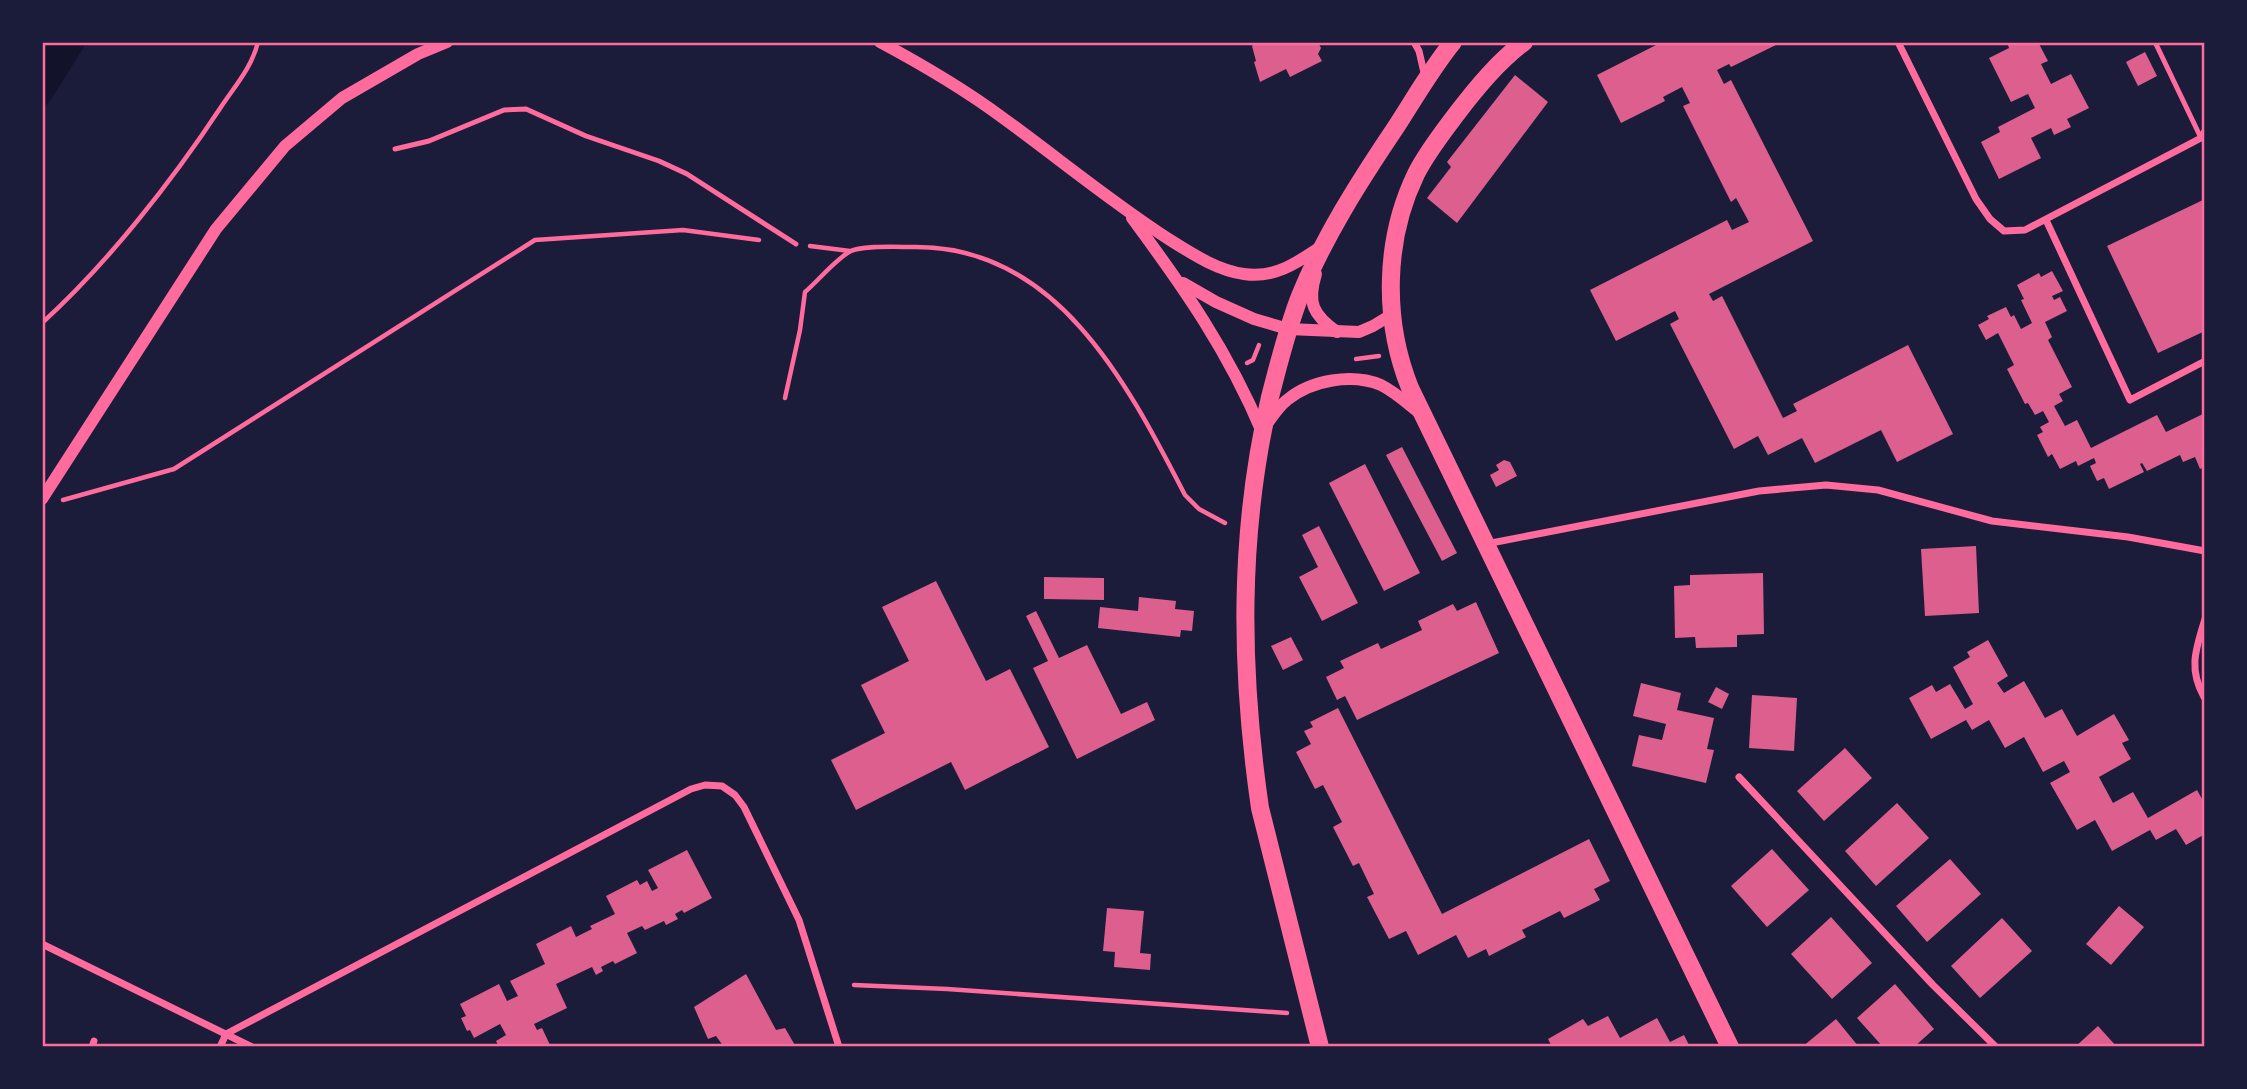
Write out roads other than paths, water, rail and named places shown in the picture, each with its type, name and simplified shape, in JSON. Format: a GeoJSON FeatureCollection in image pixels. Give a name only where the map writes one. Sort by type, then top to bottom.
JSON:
{"type":"FeatureCollection","features":[{"type":"Feature","properties":{"kind":"main road"},"geometry":{"type":"LineString","coordinates":[[1320,1047],[1260,808],[1247,667],[1246,576],[1250,508],[1262,432],[1288,329],[1301,293],[1325,244],[1380,151],[1453,42]]}},
{"type":"Feature","properties":{"kind":"main road"},"geometry":{"type":"LineString","coordinates":[[1524,42],[1478,86],[1437,139],[1416,174],[1395,242],[1391,281],[1391,314],[1401,363],[1485,544],[1730,1047]]}},
{"type":"Feature","properties":{"kind":"street"},"geometry":{"type":"LineString","coordinates":[[49,501],[216,229],[285,146],[342,98],[418,54],[447,42]]}},
{"type":"Feature","properties":{"kind":"street"},"geometry":{"type":"LineString","coordinates":[[880,42],[929,68],[991,110],[1128,212],[1216,266],[1244,274],[1270,273],[1290,267],[1325,244]]}},
{"type":"Feature","properties":{"kind":"street"},"geometry":{"type":"LineString","coordinates":[[1414,42],[1419,51],[1426,81]]}},
{"type":"Feature","properties":{"kind":"street"},"geometry":{"type":"LineString","coordinates":[[1898,42],[1976,199],[1990,219],[2004,231],[2025,230],[2046,220],[2203,134]]}},
{"type":"Feature","properties":{"kind":"street"},"geometry":{"type":"LineString","coordinates":[[1128,212],[1177,279],[1230,362],[1262,432]]}},
{"type":"Feature","properties":{"kind":"street"},"geometry":{"type":"LineString","coordinates":[[2046,220],[2130,400],[2205,362]]}},
{"type":"Feature","properties":{"kind":"street"},"geometry":{"type":"LineString","coordinates":[[1325,244],[1314,280],[1312,301],[1317,315],[1337,332]]}},
{"type":"Feature","properties":{"kind":"street"},"geometry":{"type":"LineString","coordinates":[[1177,279],[1216,302],[1268,324],[1288,329],[1349,333],[1366,329],[1391,314]]}},
{"type":"Feature","properties":{"kind":"street"},"geometry":{"type":"LineString","coordinates":[[1262,432],[1277,410],[1291,397],[1322,383],[1346,379],[1381,385],[1424,417]]}},
{"type":"Feature","properties":{"kind":"street"},"geometry":{"type":"LineString","coordinates":[[1485,544],[1759,491],[1826,485],[1878,490],[1992,521],[2129,537],[2205,551]]}},
{"type":"Feature","properties":{"kind":"street"},"geometry":{"type":"LineString","coordinates":[[2204,697],[2193,668],[2205,619]]}},
{"type":"Feature","properties":{"kind":"street"},"geometry":{"type":"LineString","coordinates":[[1739,777],[1933,985],[1996,1047]]}},
{"type":"Feature","properties":{"kind":"street"},"geometry":{"type":"LineString","coordinates":[[220,1047],[226,1034],[691,789],[705,785],[722,786],[735,795],[744,807],[799,920],[839,1047]]}},
{"type":"Feature","properties":{"kind":"street"},"geometry":{"type":"LineString","coordinates":[[42,944],[252,1047]]}},
{"type":"Feature","properties":{"kind":"lane"},"geometry":{"type":"LineString","coordinates":[[2155,42],[2203,134]]}},
{"type":"Feature","properties":{"kind":"lane"},"geometry":{"type":"LineString","coordinates":[[395,149],[429,141],[504,110],[526,109],[586,136],[659,161],[687,174],[796,244]]}}]}
